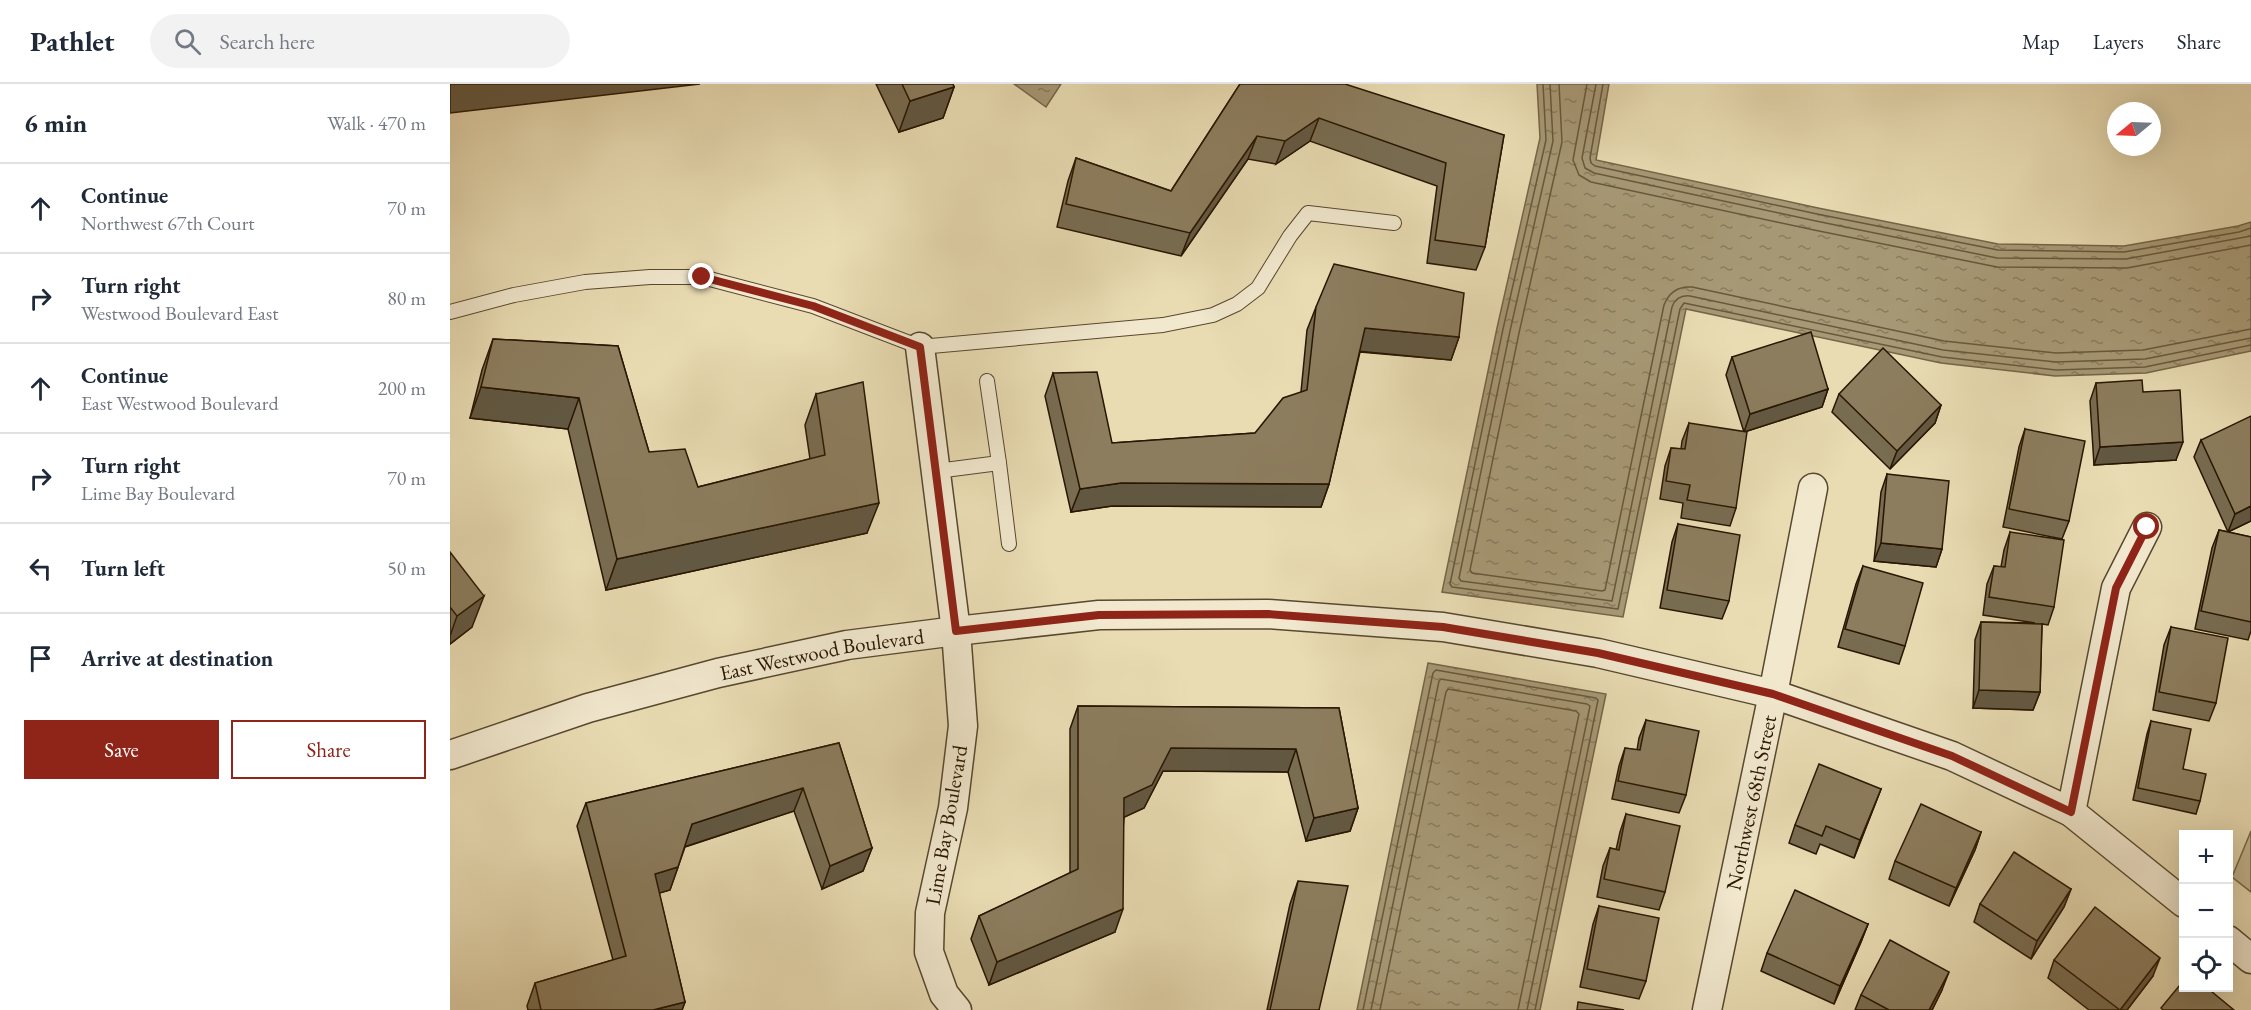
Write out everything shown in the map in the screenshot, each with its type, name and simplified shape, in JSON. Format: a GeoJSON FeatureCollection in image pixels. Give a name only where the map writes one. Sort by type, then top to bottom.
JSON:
{"type":"FeatureCollection","features":[{"type":"Feature","properties":{"kind":"street","name":"Lime Bay Boulevard"},"geometry":{"type":"LineString","coordinates":[[920,347],[956,631],[963,726],[953,808],[930,913],[929,952],[944,994],[957,1010]]}},
{"type":"Feature","properties":{"kind":"street","name":"Northwest 68th Street"},"geometry":{"type":"LineString","coordinates":[[1707,1010],[1813,488]]}},
{"type":"Feature","properties":{"kind":"street"},"geometry":{"type":"LineString","coordinates":[[2071,812],[2116,588],[2147,527]]}},
{"type":"Feature","properties":{"kind":"street","name":"East Westwood Boulevard"},"geometry":{"type":"LineString","coordinates":[[450,755],[588,708],[718,673],[847,645],[1099,615],[1268,614],[1443,627],[1598,653],[1773,694],[1952,756],[2071,812],[2179,899]]}},
{"type":"Feature","properties":{"kind":"street"},"geometry":{"type":"LineString","coordinates":[[2233,943],[2251,958]]}},
{"type":"Feature","properties":{"kind":"lane"},"geometry":{"type":"LineString","coordinates":[[450,312],[514,295],[585,282],[650,277],[702,277],[813,306],[920,347],[1163,325],[1213,315],[1237,304],[1258,288],[1290,236],[1308,213],[1394,223]]}},
{"type":"Feature","properties":{"kind":"lane"},"geometry":{"type":"LineString","coordinates":[[987,381],[1008,544]]}},
{"type":"Feature","properties":{"kind":"lane"},"geometry":{"type":"LineString","coordinates":[[937,471],[999,464]]}},
{"type":"Feature","properties":{"kind":"shaded area"},"geometry":{"type":"Polygon","coordinates":[[[2251,831],[2251,892],[2233,878],[2251,831]]]}},
{"type":"Feature","properties":{"kind":"water"},"geometry":{"type":"Polygon","coordinates":[[[1014,84],[1061,84],[1046,107],[1014,84]]]}},
{"type":"Feature","properties":{"kind":"water"},"geometry":{"type":"Polygon","coordinates":[[[1537,84],[1609,84],[1596,160],[1998,244],[2124,246],[2251,222],[2251,351],[2146,373],[2055,376],[1941,363],[1686,309],[1623,617],[1442,592],[1497,328],[1540,138],[1537,84]]]}},
{"type":"Feature","properties":{"kind":"water"},"geometry":{"type":"Polygon","coordinates":[[[1428,663],[1606,694],[1540,1010],[1357,1010],[1428,663]]]}},
{"type":"Feature","properties":{"kind":"building"},"geometry":{"type":"Polygon","coordinates":[[[902,84],[953,84],[954,87],[910,101],[902,84]]]}},
{"type":"Feature","properties":{"kind":"building"},"geometry":{"type":"Polygon","coordinates":[[[1240,84],[1345,84],[1504,135],[1485,247],[1435,240],[1446,163],[1319,118],[1285,141],[1257,136],[1190,233],[1066,204],[1076,158],[1171,191],[1240,84]]]}},
{"type":"Feature","properties":{"kind":"building"},"geometry":{"type":"Polygon","coordinates":[[[1334,264],[1464,293],[1459,337],[1365,328],[1329,484],[1121,483],[1080,489],[1053,373],[1097,372],[1112,443],[1255,433],[1283,398],[1307,390],[1316,307],[1334,264]]]}},
{"type":"Feature","properties":{"kind":"building"},"geometry":{"type":"Polygon","coordinates":[[[1811,332],[1828,389],[1750,414],[1732,357],[1811,332]]]}},
{"type":"Feature","properties":{"kind":"building"},"geometry":{"type":"Polygon","coordinates":[[[493,339],[618,346],[649,452],[685,449],[698,487],[825,455],[816,394],[863,382],[879,503],[617,559],[579,398],[481,387],[493,339]]]}},
{"type":"Feature","properties":{"kind":"building"},"geometry":{"type":"Polygon","coordinates":[[[1883,348],[1941,405],[1897,451],[1839,394],[1883,348]]]}},
{"type":"Feature","properties":{"kind":"building"},"geometry":{"type":"Polygon","coordinates":[[[2142,380],[2143,392],[2180,390],[2183,442],[2100,447],[2096,383],[2142,380]]]}},
{"type":"Feature","properties":{"kind":"building"},"geometry":{"type":"Polygon","coordinates":[[[2251,416],[2251,506],[2235,514],[2201,440],[2251,416]]]}},
{"type":"Feature","properties":{"kind":"building"},"geometry":{"type":"Polygon","coordinates":[[[1689,423],[1747,432],[1736,508],[1687,500],[1690,485],[1666,481],[1671,448],[1685,449],[1689,423]]]}},
{"type":"Feature","properties":{"kind":"building"},"geometry":{"type":"Polygon","coordinates":[[[2025,429],[2085,441],[2069,521],[2009,509],[2025,429]]]}},
{"type":"Feature","properties":{"kind":"building"},"geometry":{"type":"Polygon","coordinates":[[[1887,474],[1949,481],[1942,549],[1881,543],[1887,474]]]}},
{"type":"Feature","properties":{"kind":"building"},"geometry":{"type":"Polygon","coordinates":[[[1678,524],[1740,535],[1729,601],[1667,590],[1678,524]]]}},
{"type":"Feature","properties":{"kind":"building"},"geometry":{"type":"Polygon","coordinates":[[[2219,530],[2251,537],[2251,622],[2201,611],[2219,530]]]}},
{"type":"Feature","properties":{"kind":"building"},"geometry":{"type":"Polygon","coordinates":[[[2010,532],[2064,540],[2054,607],[1989,597],[1994,566],[2005,567],[2010,532]]]}},
{"type":"Feature","properties":{"kind":"building"},"geometry":{"type":"Polygon","coordinates":[[[450,552],[484,596],[457,616],[450,607],[450,552]]]}},
{"type":"Feature","properties":{"kind":"building"},"geometry":{"type":"Polygon","coordinates":[[[1863,566],[1923,583],[1905,646],[1845,629],[1863,566]]]}},
{"type":"Feature","properties":{"kind":"building"},"geometry":{"type":"Polygon","coordinates":[[[1981,622],[2042,624],[2040,692],[1979,690],[1981,622]]]}},
{"type":"Feature","properties":{"kind":"building"},"geometry":{"type":"Polygon","coordinates":[[[2171,627],[2228,638],[2216,703],[2159,692],[2171,627]]]}},
{"type":"Feature","properties":{"kind":"building"},"geometry":{"type":"Polygon","coordinates":[[[1078,706],[1339,708],[1358,808],[1314,818],[1296,749],[1171,748],[1152,785],[1124,798],[1123,909],[997,962],[979,916],[1078,869],[1078,706]]]}},
{"type":"Feature","properties":{"kind":"building"},"geometry":{"type":"Polygon","coordinates":[[[1646,720],[1699,731],[1686,795],[1618,781],[1625,748],[1640,750],[1646,720]]]}},
{"type":"Feature","properties":{"kind":"building"},"geometry":{"type":"Polygon","coordinates":[[[2151,721],[2191,729],[2183,769],[2206,774],[2200,801],[2138,788],[2151,721]]]}},
{"type":"Feature","properties":{"kind":"building"},"geometry":{"type":"Polygon","coordinates":[[[839,743],[872,848],[830,866],[803,788],[692,824],[678,867],[655,874],[685,1002],[653,1010],[541,1010],[535,983],[626,956],[586,803],[839,743]]]}},
{"type":"Feature","properties":{"kind":"building"},"geometry":{"type":"Polygon","coordinates":[[[1819,764],[1881,789],[1860,840],[1826,826],[1822,836],[1795,825],[1819,764]]]}},
{"type":"Feature","properties":{"kind":"building"},"geometry":{"type":"Polygon","coordinates":[[[1921,804],[1981,832],[1956,888],[1895,861],[1921,804]]]}},
{"type":"Feature","properties":{"kind":"building"},"geometry":{"type":"Polygon","coordinates":[[[1626,814],[1680,826],[1665,892],[1604,879],[1610,848],[1619,850],[1626,814]]]}},
{"type":"Feature","properties":{"kind":"building"},"geometry":{"type":"Polygon","coordinates":[[[2014,852],[2071,889],[2037,941],[1980,904],[2014,852]]]}},
{"type":"Feature","properties":{"kind":"building"},"geometry":{"type":"Polygon","coordinates":[[[1298,881],[1348,886],[1319,1010],[1270,1010],[1298,881]]]}},
{"type":"Feature","properties":{"kind":"building"},"geometry":{"type":"Polygon","coordinates":[[[1795,890],[1868,924],[1840,986],[1767,953],[1795,890]]]}},
{"type":"Feature","properties":{"kind":"building"},"geometry":{"type":"Polygon","coordinates":[[[1599,906],[1659,918],[1646,981],[1587,969],[1599,906]]]}},
{"type":"Feature","properties":{"kind":"building"},"geometry":{"type":"Polygon","coordinates":[[[2095,907],[2160,958],[2120,1010],[2054,960],[2095,907]]]}},
{"type":"Feature","properties":{"kind":"building"},"geometry":{"type":"Polygon","coordinates":[[[1890,940],[1949,972],[1929,1010],[1889,1010],[1861,995],[1890,940]]]}},
{"type":"Feature","properties":{"kind":"building"},"geometry":{"type":"Polygon","coordinates":[[[2179,986],[2179,992],[2212,992],[2234,1010],[2163,1010],[2161,1008],[2179,986]]]}},
{"type":"Feature","properties":{"kind":"building"},"geometry":{"type":"Polygon","coordinates":[[[1578,1002],[1624,1010],[1577,1010],[1578,1002]]]}},
{"type":"Feature","properties":{"kind":"route"},"geometry":{"type":"LineString","coordinates":[[702,277],[813,306],[920,347],[956,631],[1099,615],[1268,614],[1443,627],[1598,653],[1773,694],[1952,756],[2071,812],[2116,588],[2147,527]]}}]}
